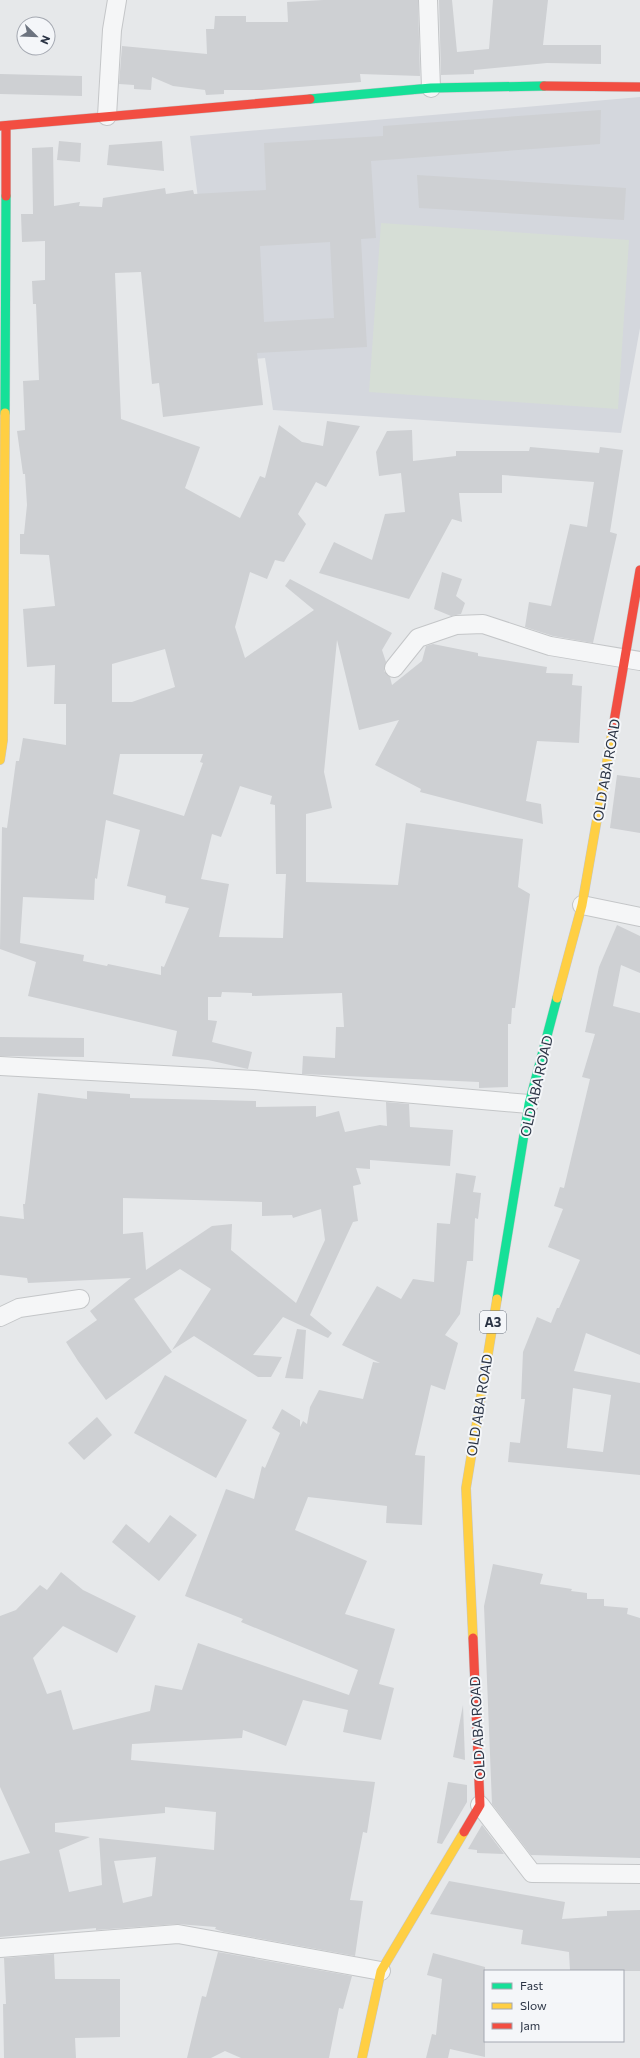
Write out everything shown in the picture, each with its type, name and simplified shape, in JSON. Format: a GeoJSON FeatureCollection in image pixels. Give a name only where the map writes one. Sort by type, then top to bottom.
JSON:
{"type":"FeatureCollection","features":[{"type":"Feature","properties":{"kind":"main road"},"geometry":{"type":"LineString","coordinates":[[0,760],[3,740],[3,126],[431,88],[509,85],[640,87]]}},
{"type":"Feature","properties":{"kind":"main road","name":"OLD ABA ROAD"},"geometry":{"type":"LineString","coordinates":[[480,1805],[466,1488],[529,1104],[582,905],[633,660],[640,570]]}},
{"type":"Feature","properties":{"kind":"main road"},"geometry":{"type":"LineString","coordinates":[[362,2058],[381,1971],[480,1805]]}},
{"type":"Feature","properties":{"kind":"street"},"geometry":{"type":"LineString","coordinates":[[107,116],[112,30],[117,0]]}},
{"type":"Feature","properties":{"kind":"street"},"geometry":{"type":"LineString","coordinates":[[428,0],[431,88]]}},
{"type":"Feature","properties":{"kind":"street"},"geometry":{"type":"LineString","coordinates":[[394,668],[418,638],[456,625],[483,624],[550,646],[633,660]]}},
{"type":"Feature","properties":{"kind":"street"},"geometry":{"type":"LineString","coordinates":[[582,905],[640,917]]}},
{"type":"Feature","properties":{"kind":"street"},"geometry":{"type":"LineString","coordinates":[[0,1066],[254,1080],[529,1104]]}},
{"type":"Feature","properties":{"kind":"street"},"geometry":{"type":"LineString","coordinates":[[0,1317],[19,1308],[80,1299]]}},
{"type":"Feature","properties":{"kind":"street"},"geometry":{"type":"LineString","coordinates":[[480,1805],[532,1873],[640,1874]]}},
{"type":"Feature","properties":{"kind":"street"},"geometry":{"type":"LineString","coordinates":[[0,1948],[178,1934],[381,1971]]}},
{"type":"Feature","properties":{"kind":"shaded area"},"geometry":{"type":"Polygon","coordinates":[[[640,97],[640,328],[621,433],[273,410],[265,358],[219,362],[190,136],[640,97]]]}},
{"type":"Feature","properties":{"kind":"shaded area"},"geometry":{"type":"Polygon","coordinates":[[[381,223],[629,240],[618,409],[369,392],[381,223]]]}},
{"type":"Feature","properties":{"kind":"building"},"geometry":{"type":"Polygon","coordinates":[[[323,0],[418,0],[420,76],[360,74],[361,82],[262,90],[224,90],[224,94],[206,95],[205,90],[173,86],[152,77],[151,90],[134,89],[134,85],[119,84],[122,46],[207,54],[206,29],[214,29],[215,16],[246,16],[246,22],[288,22],[287,2],[323,0]]]}},
{"type":"Feature","properties":{"kind":"building"},"geometry":{"type":"Polygon","coordinates":[[[439,0],[452,0],[457,52],[489,49],[493,0],[548,0],[543,45],[601,45],[601,64],[547,63],[474,70],[474,74],[441,75],[439,0]]]}},
{"type":"Feature","properties":{"kind":"building"},"geometry":{"type":"Polygon","coordinates":[[[0,74],[82,76],[82,96],[0,94],[0,74]]]}},
{"type":"Feature","properties":{"kind":"building"},"geometry":{"type":"Polygon","coordinates":[[[601,110],[600,144],[371,161],[376,238],[361,239],[367,347],[257,353],[263,405],[163,417],[159,383],[152,384],[141,272],[115,273],[121,419],[200,447],[185,488],[240,518],[260,476],[265,478],[279,425],[302,442],[323,446],[327,421],[360,426],[326,487],[316,482],[298,514],[306,524],[284,562],[275,560],[267,579],[250,572],[235,627],[245,658],[314,610],[285,586],[290,579],[392,633],[382,650],[386,662],[384,671],[390,677],[392,685],[422,661],[426,646],[433,644],[478,653],[478,656],[547,667],[546,673],[573,674],[572,685],[582,686],[579,743],[537,741],[526,801],[541,804],[543,824],[420,792],[421,789],[375,765],[399,720],[359,730],[337,640],[324,772],[332,808],[306,814],[306,882],[398,885],[406,823],[523,839],[518,887],[530,894],[515,1008],[512,1008],[511,1024],[508,1024],[508,1087],[479,1088],[479,1082],[302,1074],[303,1056],[335,1058],[336,1027],[344,1027],[342,993],[252,996],[252,993],[222,992],[221,997],[208,997],[208,1020],[217,1021],[212,1042],[252,1052],[248,1069],[208,1060],[172,1056],[177,1031],[28,996],[36,962],[0,949],[2,827],[7,828],[16,761],[19,761],[23,738],[66,745],[66,704],[54,704],[55,665],[27,667],[23,609],[55,606],[49,555],[20,554],[20,534],[24,534],[27,505],[25,474],[23,474],[17,431],[25,430],[23,381],[39,380],[36,304],[33,304],[32,281],[45,280],[45,241],[22,242],[21,214],[33,214],[32,148],[53,147],[54,206],[80,202],[79,206],[102,207],[103,198],[165,188],[166,194],[193,190],[194,194],[266,190],[264,143],[383,136],[383,126],[601,110]],[[330,242],[260,246],[264,322],[334,318],[330,242]],[[165,649],[112,664],[112,702],[132,702],[175,687],[165,649]],[[120,754],[113,794],[184,816],[203,763],[200,762],[203,754],[120,754]],[[240,786],[221,837],[212,834],[201,879],[229,884],[219,937],[283,938],[286,874],[276,874],[275,805],[270,804],[272,796],[240,786]],[[106,820],[97,879],[95,878],[94,900],[23,897],[20,943],[84,955],[83,961],[107,966],[108,964],[161,975],[161,966],[164,967],[189,908],[165,903],[166,896],[127,886],[140,830],[106,820]]]}},
{"type":"Feature","properties":{"kind":"building"},"geometry":{"type":"Polygon","coordinates":[[[59,141],[81,143],[80,162],[57,160],[59,141]]]}},
{"type":"Feature","properties":{"kind":"building"},"geometry":{"type":"Polygon","coordinates":[[[162,141],[164,171],[107,165],[109,145],[162,141]]]}},
{"type":"Feature","properties":{"kind":"building"},"geometry":{"type":"Polygon","coordinates":[[[417,175],[626,188],[624,220],[419,208],[417,175]]]}},
{"type":"Feature","properties":{"kind":"building"},"geometry":{"type":"Polygon","coordinates":[[[412,430],[413,461],[456,456],[456,451],[529,451],[530,447],[599,453],[600,447],[623,450],[610,532],[617,534],[593,643],[553,636],[525,627],[529,602],[551,606],[570,524],[587,527],[594,482],[502,475],[502,493],[459,493],[462,522],[452,519],[409,599],[319,573],[334,542],[372,560],[385,514],[405,512],[401,473],[379,476],[376,452],[387,431],[412,430]]]}},
{"type":"Feature","properties":{"kind":"building"},"geometry":{"type":"Polygon","coordinates":[[[442,572],[462,579],[456,596],[465,603],[461,614],[451,616],[434,609],[442,572]]]}},
{"type":"Feature","properties":{"kind":"building"},"geometry":{"type":"Polygon","coordinates":[[[617,775],[640,778],[640,833],[610,828],[617,775]]]}},
{"type":"Feature","properties":{"kind":"building"},"geometry":{"type":"Polygon","coordinates":[[[617,925],[640,936],[640,973],[621,965],[613,1006],[640,1013],[640,1355],[586,1333],[574,1371],[640,1383],[640,1475],[508,1462],[510,1442],[520,1443],[525,1399],[521,1399],[523,1352],[537,1317],[551,1323],[580,1260],[548,1247],[563,1209],[554,1206],[560,1187],[564,1188],[590,1079],[582,1077],[595,1034],[585,1032],[599,967],[617,925]],[[573,1388],[567,1448],[603,1452],[611,1395],[573,1388]]]}},
{"type":"Feature","properties":{"kind":"building"},"geometry":{"type":"Polygon","coordinates":[[[0,1037],[84,1038],[84,1057],[0,1056],[0,1037]]]}},
{"type":"Feature","properties":{"kind":"building"},"geometry":{"type":"Polygon","coordinates":[[[87,1091],[130,1094],[130,1098],[256,1101],[256,1107],[316,1106],[316,1117],[339,1111],[345,1132],[380,1125],[387,1126],[386,1102],[409,1104],[410,1127],[453,1130],[450,1166],[370,1160],[370,1169],[356,1168],[361,1184],[353,1186],[358,1221],[353,1222],[310,1315],[332,1333],[328,1338],[283,1317],[253,1355],[282,1357],[271,1377],[258,1377],[194,1336],[172,1350],[211,1289],[180,1269],[134,1299],[172,1352],[106,1400],[66,1342],[97,1320],[90,1311],[131,1278],[28,1283],[27,1278],[0,1275],[0,1216],[24,1219],[23,1204],[25,1204],[38,1093],[87,1099],[87,1091]],[[123,1198],[123,1234],[143,1232],[146,1270],[212,1226],[232,1224],[231,1250],[296,1303],[325,1240],[321,1209],[293,1218],[292,1215],[262,1216],[262,1202],[123,1198]]]}},
{"type":"Feature","properties":{"kind":"building"},"geometry":{"type":"Polygon","coordinates":[[[456,1173],[476,1176],[473,1192],[481,1193],[478,1219],[475,1218],[473,1261],[467,1261],[460,1314],[445,1335],[458,1343],[445,1390],[431,1385],[415,1455],[425,1456],[422,1525],[386,1523],[387,1506],[308,1497],[295,1530],[367,1561],[345,1614],[395,1629],[379,1684],[394,1688],[381,1740],[343,1732],[348,1710],[303,1700],[286,1746],[243,1730],[242,1738],[132,1744],[131,1760],[375,1782],[367,1833],[363,1832],[350,1900],[363,1901],[355,1956],[224,1932],[215,1929],[216,1927],[177,1924],[96,1930],[96,1928],[0,1937],[0,1861],[30,1853],[0,1787],[0,1616],[16,1610],[40,1585],[47,1590],[61,1572],[83,1590],[136,1616],[117,1653],[63,1626],[33,1658],[47,1694],[61,1690],[73,1730],[150,1711],[155,1685],[182,1690],[198,1643],[349,1695],[358,1670],[241,1622],[243,1619],[185,1596],[226,1489],[254,1499],[262,1466],[265,1468],[280,1433],[272,1428],[282,1409],[300,1420],[300,1427],[303,1421],[307,1424],[310,1407],[319,1390],[363,1399],[373,1362],[380,1363],[342,1345],[377,1286],[401,1299],[413,1279],[434,1282],[437,1223],[450,1224],[456,1173]],[[165,1807],[165,1813],[55,1823],[55,1832],[90,1837],[59,1850],[69,1892],[102,1885],[99,1838],[214,1850],[216,1812],[165,1807]],[[156,1857],[114,1861],[123,1903],[152,1896],[156,1857]]]}},
{"type":"Feature","properties":{"kind":"building"},"geometry":{"type":"Polygon","coordinates":[[[297,1329],[306,1330],[303,1379],[285,1378],[297,1329]]]}},
{"type":"Feature","properties":{"kind":"building"},"geometry":{"type":"Polygon","coordinates":[[[165,1375],[247,1420],[216,1478],[134,1433],[165,1375]]]}},
{"type":"Feature","properties":{"kind":"building"},"geometry":{"type":"Polygon","coordinates":[[[97,1417],[112,1435],[84,1460],[68,1443],[97,1417]]]}},
{"type":"Feature","properties":{"kind":"building"},"geometry":{"type":"Polygon","coordinates":[[[170,1515],[197,1535],[159,1581],[112,1542],[126,1524],[149,1543],[170,1515]]]}},
{"type":"Feature","properties":{"kind":"building"},"geometry":{"type":"Polygon","coordinates":[[[493,1564],[543,1574],[540,1584],[587,1593],[587,1599],[604,1599],[604,1606],[628,1608],[627,1614],[640,1618],[640,1858],[531,1855],[492,1804],[484,1606],[493,1564]]]}},
{"type":"Feature","properties":{"kind":"building"},"geometry":{"type":"Polygon","coordinates":[[[463,1705],[465,1760],[453,1757],[463,1705]]]}},
{"type":"Feature","properties":{"kind":"building"},"geometry":{"type":"Polygon","coordinates":[[[448,1782],[467,1785],[467,1802],[442,1844],[437,1843],[448,1782]]]}},
{"type":"Feature","properties":{"kind":"building"},"geometry":{"type":"Polygon","coordinates":[[[482,1825],[504,1854],[477,1853],[477,1850],[468,1849],[482,1825]]]}},
{"type":"Feature","properties":{"kind":"building"},"geometry":{"type":"Polygon","coordinates":[[[449,1881],[565,1902],[562,1919],[607,1916],[607,1911],[640,1910],[640,1971],[570,1970],[569,1952],[521,1944],[523,1930],[430,1914],[449,1881]]]}},
{"type":"Feature","properties":{"kind":"building"},"geometry":{"type":"Polygon","coordinates":[[[218,1952],[352,1976],[343,2009],[339,2008],[329,2058],[241,2058],[225,2051],[211,2058],[187,2058],[202,1996],[206,1997],[218,1952]]]}},
{"type":"Feature","properties":{"kind":"building"},"geometry":{"type":"Polygon","coordinates":[[[433,1953],[485,1967],[485,2057],[450,2049],[448,2058],[426,2058],[432,2034],[436,2035],[442,1979],[427,1975],[433,1953]]]}},
{"type":"Feature","properties":{"kind":"building"},"geometry":{"type":"Polygon","coordinates":[[[54,1954],[55,1979],[120,1979],[120,2037],[75,2038],[76,2058],[4,2058],[3,2004],[6,2004],[4,1958],[54,1954]]]}},
{"type":"Feature","properties":{"kind":"traffic: fast"},"geometry":{"type":"LineString","coordinates":[[310,99],[431,88],[544,86]]}},
{"type":"Feature","properties":{"kind":"traffic: fast"},"geometry":{"type":"LineString","coordinates":[[5,413],[6,196]]}},
{"type":"Feature","properties":{"kind":"traffic: fast"},"geometry":{"type":"LineString","coordinates":[[497,1299],[529,1104],[557,998]]}},
{"type":"Feature","properties":{"kind":"traffic: slow"},"geometry":{"type":"LineString","coordinates":[[0,760],[3,740],[5,413]]}},
{"type":"Feature","properties":{"kind":"traffic: slow"},"geometry":{"type":"LineString","coordinates":[[557,998],[582,905],[612,733]]}},
{"type":"Feature","properties":{"kind":"traffic: slow"},"geometry":{"type":"LineString","coordinates":[[473,1638],[466,1488],[497,1299]]}},
{"type":"Feature","properties":{"kind":"traffic: slow"},"geometry":{"type":"LineString","coordinates":[[362,2058],[381,1971],[464,1832]]}},
{"type":"Feature","properties":{"kind":"traffic: jam"},"geometry":{"type":"LineString","coordinates":[[544,86],[640,87]]}},
{"type":"Feature","properties":{"kind":"traffic: jam"},"geometry":{"type":"LineString","coordinates":[[0,126],[310,99]]}},
{"type":"Feature","properties":{"kind":"traffic: jam"},"geometry":{"type":"LineString","coordinates":[[6,126],[6,196]]}},
{"type":"Feature","properties":{"kind":"traffic: jam"},"geometry":{"type":"LineString","coordinates":[[612,733],[640,570]]}},
{"type":"Feature","properties":{"kind":"traffic: jam"},"geometry":{"type":"LineString","coordinates":[[464,1832],[480,1805],[473,1638]]}}]}
